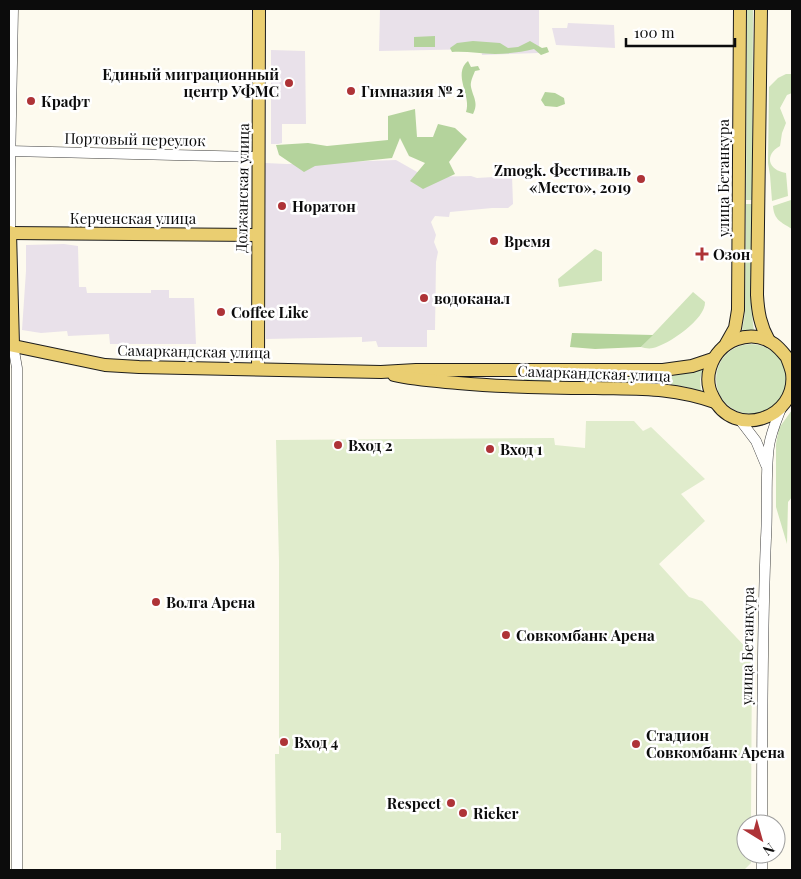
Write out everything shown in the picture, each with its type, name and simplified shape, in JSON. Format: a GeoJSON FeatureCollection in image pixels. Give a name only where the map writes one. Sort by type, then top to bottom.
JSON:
{"type":"FeatureCollection","features":[{"type":"Feature","properties":{"kind":"main road","name":"Должанская улица"},"geometry":{"type":"LineString","coordinates":[[258,368],[259,9]]}},
{"type":"Feature","properties":{"kind":"main road","name":"улица Бетанкура"},"geometry":{"type":"LineString","coordinates":[[726,344],[735,328],[738,310],[740,9]]}},
{"type":"Feature","properties":{"kind":"main road"},"geometry":{"type":"LineString","coordinates":[[761,9],[757,294],[758,314],[762,328],[769,341]]}},
{"type":"Feature","properties":{"kind":"main road"},"geometry":{"type":"LineString","coordinates":[[10,232],[11,345]]}},
{"type":"Feature","properties":{"kind":"main road","name":"Керченская улица"},"geometry":{"type":"LineString","coordinates":[[10,232],[257,235]]}},
{"type":"Feature","properties":{"kind":"main road"},"geometry":{"type":"LineString","coordinates":[[758,337],[769,341],[782,351],[790,361],[792,387],[787,401],[774,414],[764,419],[740,420],[730,416],[715,402],[710,392],[709,370],[713,359],[726,344],[736,339],[758,337]]}},
{"type":"Feature","properties":{"kind":"main road","name":"Самаркандская улица"},"geometry":{"type":"LineString","coordinates":[[11,345],[105,365],[147,368],[258,368],[381,372],[416,370],[677,369],[713,359]]}},
{"type":"Feature","properties":{"kind":"main road"},"geometry":{"type":"LineString","coordinates":[[563,388],[567,381],[572,378],[598,374],[606,370]]}},
{"type":"Feature","properties":{"kind":"main road","name":"Самаркандская улица"},"geometry":{"type":"LineString","coordinates":[[381,372],[422,380],[528,388],[644,388],[669,390],[698,396],[715,402]]}},
{"type":"Feature","properties":{"kind":"street"},"geometry":{"type":"LineString","coordinates":[[10,232],[13,9]]}},
{"type":"Feature","properties":{"kind":"street","name":"Портовый переулок"},"geometry":{"type":"LineString","coordinates":[[10,151],[258,156]]}},
{"type":"Feature","properties":{"kind":"street"},"geometry":{"type":"LineString","coordinates":[[11,345],[17,368],[13,632],[17,870]]}},
{"type":"Feature","properties":{"kind":"street","name":"улица Бетанкура"},"geometry":{"type":"LineString","coordinates":[[762,814],[762,614],[769,447],[773,431],[787,401]]}},
{"type":"Feature","properties":{"kind":"street","name":"улица Бетанкура"},"geometry":{"type":"LineString","coordinates":[[740,420],[756,441],[768,468]]}},
{"type":"Feature","properties":{"kind":"shaded area"},"geometry":{"type":"Polygon","coordinates":[[[380,9],[539,9],[539,53],[482,55],[481,49],[379,51],[380,9]]]}},
{"type":"Feature","properties":{"kind":"shaded area"},"geometry":{"type":"Polygon","coordinates":[[[568,23],[614,25],[615,48],[556,45],[552,28],[567,28],[568,23]]]}},
{"type":"Feature","properties":{"kind":"shaded area"},"geometry":{"type":"Polygon","coordinates":[[[271,50],[305,51],[306,124],[282,124],[282,143],[278,144],[271,144],[271,50]]]}},
{"type":"Feature","properties":{"kind":"shaded area","name":"водоканал"},"geometry":{"type":"Polygon","coordinates":[[[396,160],[426,177],[471,176],[477,178],[512,176],[513,204],[508,208],[450,212],[449,217],[435,216],[431,222],[436,235],[434,242],[438,252],[436,262],[435,330],[427,330],[427,347],[378,347],[376,341],[362,342],[362,337],[266,339],[265,163],[287,164],[396,160]]]}},
{"type":"Feature","properties":{"kind":"shaded area"},"geometry":{"type":"Polygon","coordinates":[[[64,244],[78,246],[79,287],[86,287],[87,293],[151,293],[151,290],[169,290],[169,298],[194,298],[196,344],[110,344],[109,334],[68,336],[67,331],[41,333],[22,330],[26,245],[64,244]]]}},
{"type":"Feature","properties":{"kind":"green space"},"geometry":{"type":"Polygon","coordinates":[[[747,9],[753,9],[752,200],[746,200],[747,9]]]}},
{"type":"Feature","properties":{"kind":"green space"},"geometry":{"type":"Polygon","coordinates":[[[435,36],[435,47],[414,47],[414,37],[435,36]]]}},
{"type":"Feature","properties":{"kind":"green space"},"geometry":{"type":"Polygon","coordinates":[[[473,41],[500,43],[508,48],[518,47],[530,41],[542,48],[547,47],[549,52],[541,55],[534,49],[489,54],[452,52],[450,48],[457,43],[473,41]]]}},
{"type":"Feature","properties":{"kind":"green space"},"geometry":{"type":"Polygon","coordinates":[[[468,61],[471,67],[478,66],[480,70],[475,71],[471,83],[476,103],[473,114],[466,112],[467,99],[462,79],[464,66],[468,61]]]}},
{"type":"Feature","properties":{"kind":"green space"},"geometry":{"type":"Polygon","coordinates":[[[786,74],[792,74],[792,93],[787,95],[780,108],[786,123],[780,146],[772,154],[770,162],[775,169],[786,173],[788,196],[772,201],[768,163],[769,87],[778,78],[786,74]]]}},
{"type":"Feature","properties":{"kind":"green space"},"geometry":{"type":"Polygon","coordinates":[[[545,92],[555,93],[564,98],[565,104],[557,107],[545,106],[541,100],[545,92]]]}},
{"type":"Feature","properties":{"kind":"green space"},"geometry":{"type":"Polygon","coordinates":[[[415,109],[417,137],[433,137],[438,124],[455,128],[467,139],[449,162],[455,174],[423,189],[410,181],[425,163],[409,156],[400,138],[392,158],[315,166],[304,172],[279,155],[276,145],[308,143],[327,146],[388,140],[388,116],[415,109]]]}},
{"type":"Feature","properties":{"kind":"green space"},"geometry":{"type":"Polygon","coordinates":[[[791,200],[792,229],[777,218],[773,206],[791,200]]]}},
{"type":"Feature","properties":{"kind":"green space"},"geometry":{"type":"Polygon","coordinates":[[[746,204],[752,204],[751,307],[754,331],[742,331],[745,313],[746,204]]]}},
{"type":"Feature","properties":{"kind":"green space"},"geometry":{"type":"Polygon","coordinates":[[[595,249],[602,252],[602,281],[559,287],[558,279],[595,249]]]}},
{"type":"Feature","properties":{"kind":"green space"},"geometry":{"type":"Polygon","coordinates":[[[693,292],[705,302],[704,309],[693,323],[676,337],[660,346],[653,348],[641,347],[693,292]]]}},
{"type":"Feature","properties":{"kind":"green space"},"geometry":{"type":"Polygon","coordinates":[[[572,333],[653,335],[641,347],[595,349],[570,347],[572,333]]]}},
{"type":"Feature","properties":{"kind":"green space"},"geometry":{"type":"Polygon","coordinates":[[[758,344],[771,350],[780,359],[784,365],[786,379],[784,393],[776,404],[765,412],[744,414],[737,412],[726,404],[718,393],[716,372],[718,365],[726,354],[737,346],[758,344]]]}},
{"type":"Feature","properties":{"kind":"green space"},"geometry":{"type":"Polygon","coordinates":[[[703,367],[700,380],[701,391],[671,384],[656,383],[577,383],[581,378],[586,377],[661,377],[689,372],[703,367]]]}},
{"type":"Feature","properties":{"kind":"green space"},"geometry":{"type":"Polygon","coordinates":[[[524,373],[566,374],[559,384],[524,383],[524,373]]]}},
{"type":"Feature","properties":{"kind":"green space"},"geometry":{"type":"Polygon","coordinates":[[[792,410],[792,497],[788,502],[787,544],[776,507],[776,444],[779,428],[792,410]]]}},
{"type":"Feature","properties":{"kind":"green space","name":"Совкомбанк Арена"},"geometry":{"type":"Polygon","coordinates":[[[586,421],[634,421],[643,431],[651,427],[705,479],[681,494],[705,521],[659,564],[689,597],[702,601],[752,654],[751,814],[736,814],[736,864],[750,864],[744,870],[276,870],[276,850],[281,850],[281,833],[276,833],[275,754],[279,754],[279,561],[276,440],[554,438],[555,445],[585,448],[586,421]]]}},
{"type":"Feature","properties":{"kind":"place","name":"Единый миграционный центр УФМС"},"geometry":{"type":"Point","coordinates":[289,83]}},
{"type":"Feature","properties":{"kind":"place","name":"Гимназия № 2"},"geometry":{"type":"Point","coordinates":[351,91]}},
{"type":"Feature","properties":{"kind":"place","name":"Крафт"},"geometry":{"type":"Point","coordinates":[31,101]}},
{"type":"Feature","properties":{"kind":"place","name":"Zmogk. Фестиваль «Место», 2019"},"geometry":{"type":"Point","coordinates":[641,179]}},
{"type":"Feature","properties":{"kind":"place","name":"Норатон"},"geometry":{"type":"Point","coordinates":[282,206]}},
{"type":"Feature","properties":{"kind":"place","name":"Время"},"geometry":{"type":"Point","coordinates":[494,241]}},
{"type":"Feature","properties":{"kind":"place","name":"Озон"},"geometry":{"type":"Point","coordinates":[702,254]}},
{"type":"Feature","properties":{"kind":"place","name":"водоканал"},"geometry":{"type":"Point","coordinates":[424,298]}},
{"type":"Feature","properties":{"kind":"place","name":"Coffee Like"},"geometry":{"type":"Point","coordinates":[221,312]}},
{"type":"Feature","properties":{"kind":"place","name":"Вход 2"},"geometry":{"type":"Point","coordinates":[338,445]}},
{"type":"Feature","properties":{"kind":"place","name":"Вход 1"},"geometry":{"type":"Point","coordinates":[490,449]}},
{"type":"Feature","properties":{"kind":"place","name":"Волга Арена"},"geometry":{"type":"Point","coordinates":[156,602]}},
{"type":"Feature","properties":{"kind":"place","name":"Совкомбанк Арена"},"geometry":{"type":"Point","coordinates":[506,635]}},
{"type":"Feature","properties":{"kind":"place","name":"Вход 4"},"geometry":{"type":"Point","coordinates":[284,742]}},
{"type":"Feature","properties":{"kind":"place","name":"Стадион Совкомбанк Арена"},"geometry":{"type":"Point","coordinates":[636,744]}},
{"type":"Feature","properties":{"kind":"place","name":"Respect"},"geometry":{"type":"Point","coordinates":[451,803]}},
{"type":"Feature","properties":{"kind":"place","name":"Rieker"},"geometry":{"type":"Point","coordinates":[463,813]}}]}
